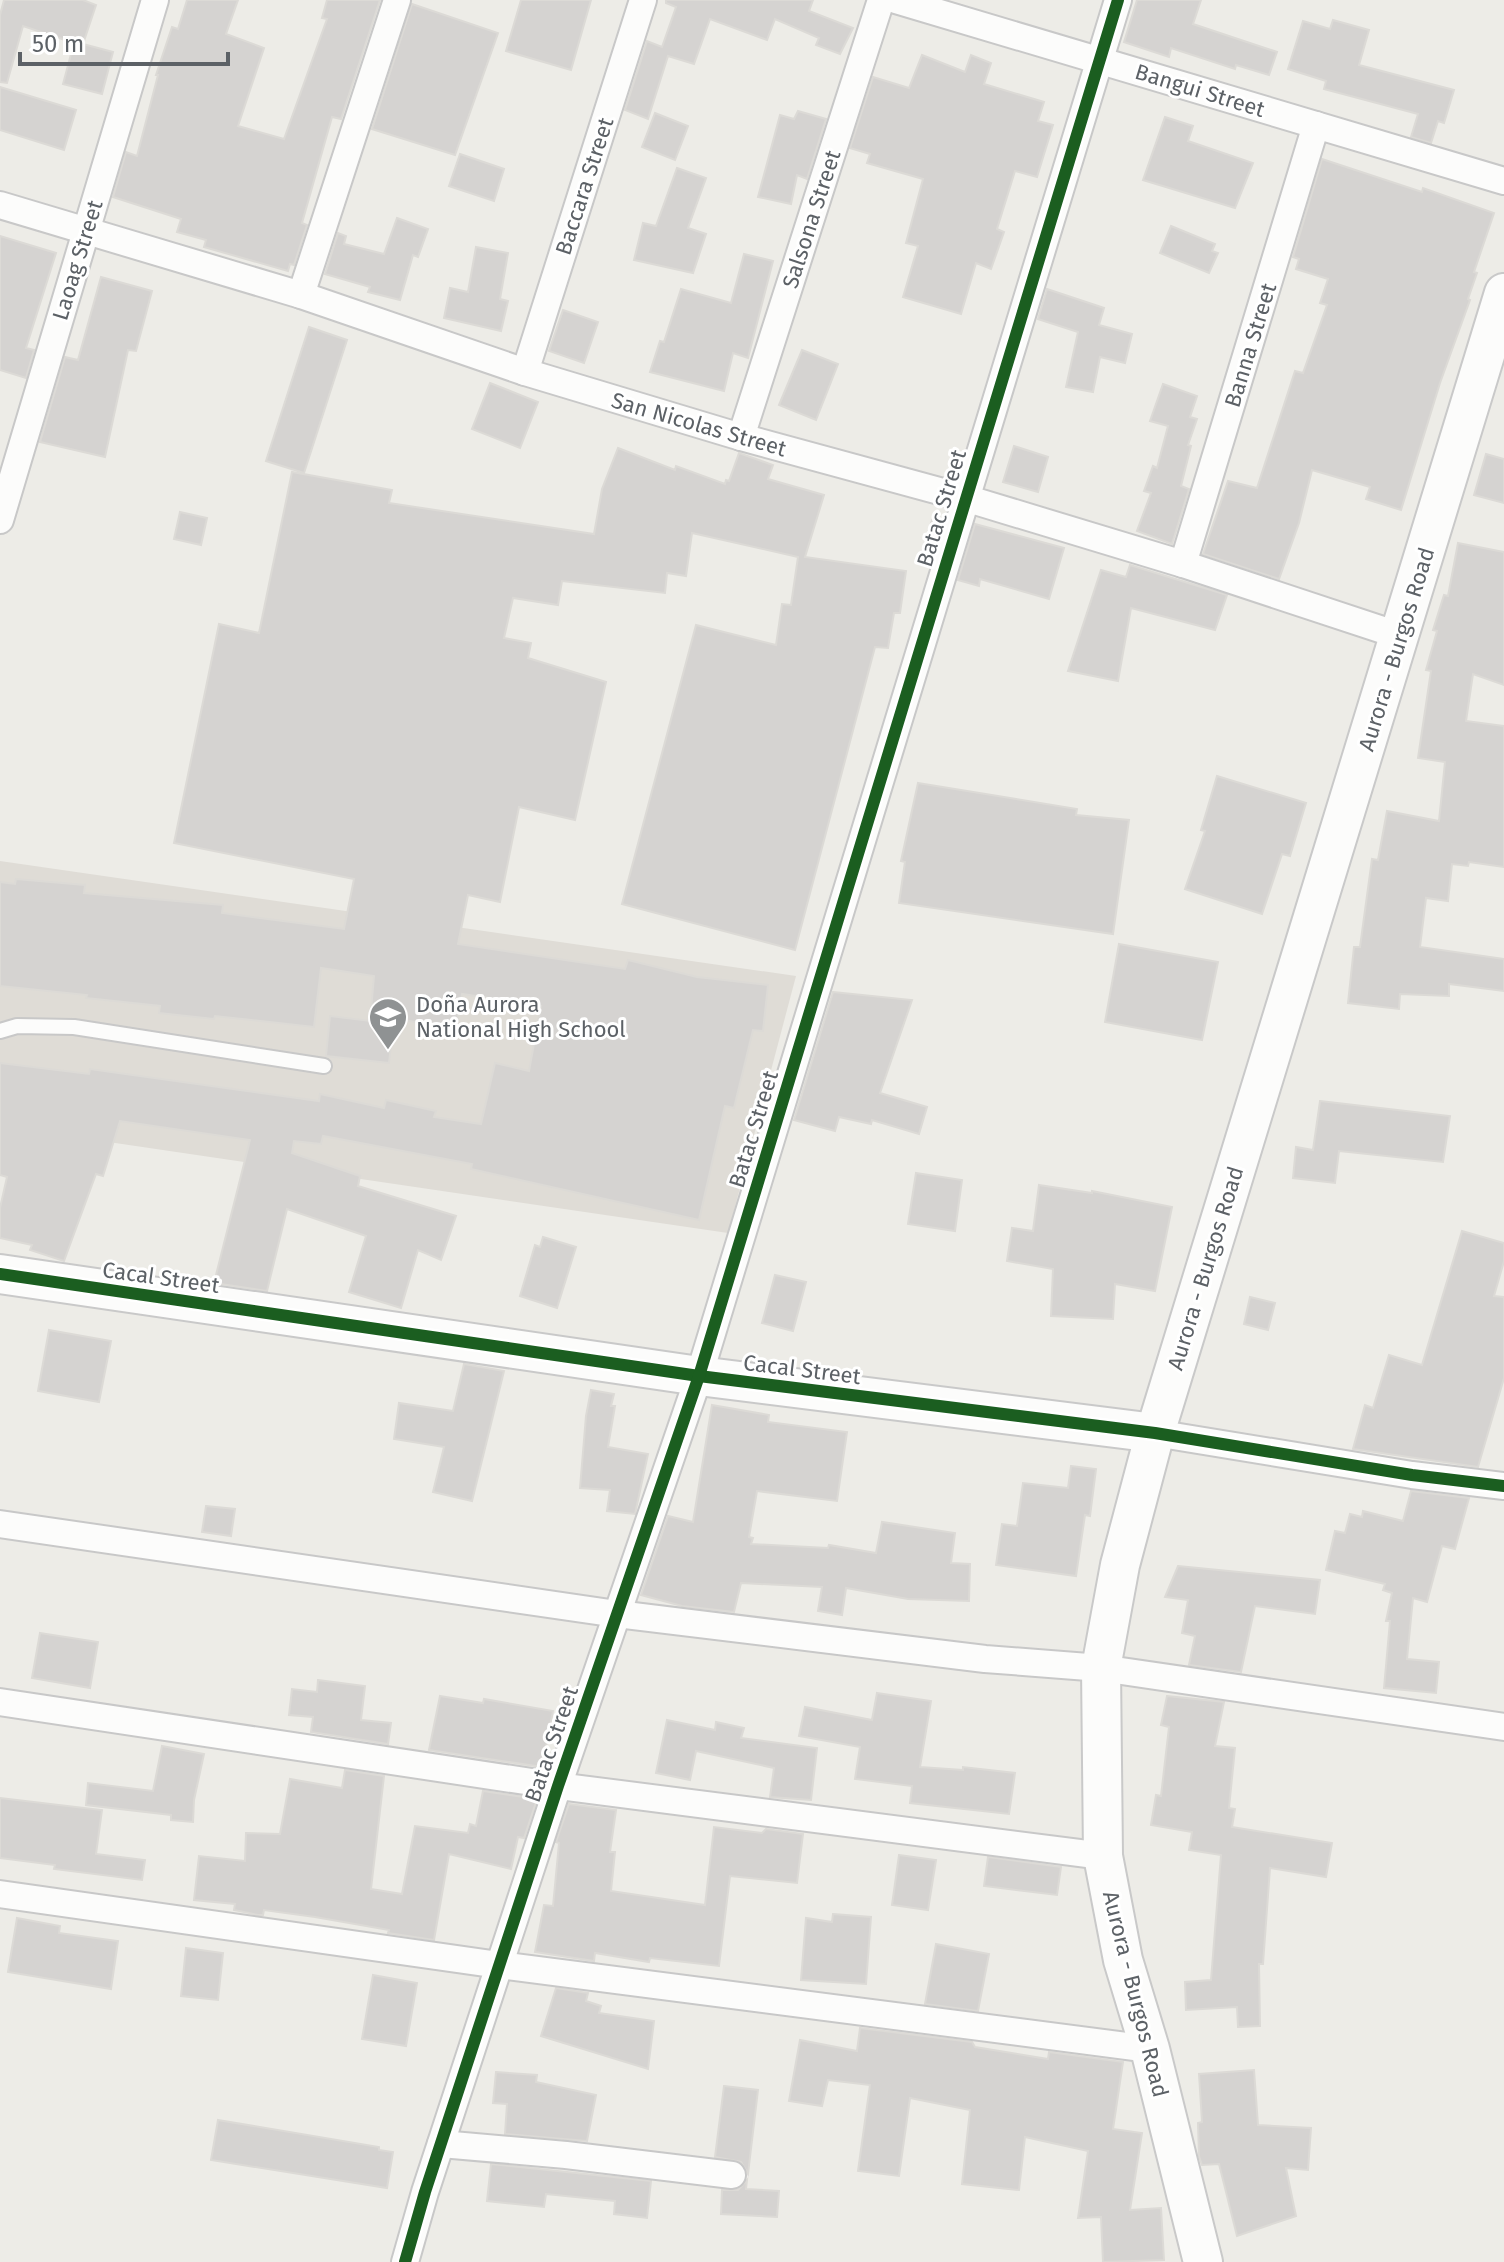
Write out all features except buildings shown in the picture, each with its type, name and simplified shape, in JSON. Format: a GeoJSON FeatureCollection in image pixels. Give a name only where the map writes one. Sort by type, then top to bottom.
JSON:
{"type":"FeatureCollection","features":[{"type":"Feature","properties":{"kind":"main road","name":"Aurora - Burgos Road"},"geometry":{"type":"LineString","coordinates":[[1203,2262],[1150,2049],[1123,1960],[1103,1856],[1101,1668],[1120,1565],[1155,1433],[1504,293]]}},
{"type":"Feature","properties":{"kind":"main road","name":"Cacal Street"},"geometry":{"type":"LineString","coordinates":[[0,1274],[699,1376],[1155,1433]]}},
{"type":"Feature","properties":{"kind":"street"},"geometry":{"type":"LineString","coordinates":[[301,295],[397,0]]}},
{"type":"Feature","properties":{"kind":"street","name":"Baccara Street"},"geometry":{"type":"LineString","coordinates":[[525,372],[643,0]]}},
{"type":"Feature","properties":{"kind":"street","name":"Salsona Street"},"geometry":{"type":"LineString","coordinates":[[741,437],[881,0]]}},
{"type":"Feature","properties":{"kind":"street","name":"Bangui Street"},"geometry":{"type":"LineString","coordinates":[[896,0],[1504,181]]}},
{"type":"Feature","properties":{"kind":"street","name":"Batac Street"},"geometry":{"type":"LineString","coordinates":[[405,2262],[558,1786],[699,1376],[1118,0]]}},
{"type":"Feature","properties":{"kind":"street","name":"Laoag Street"},"geometry":{"type":"LineString","coordinates":[[0,520],[148,2]]}},
{"type":"Feature","properties":{"kind":"street","name":"Banna Street"},"geometry":{"type":"LineString","coordinates":[[1183,564],[1316,125]]}},
{"type":"Feature","properties":{"kind":"street","name":"San Nicolas Street"},"geometry":{"type":"LineString","coordinates":[[0,205],[301,295],[525,372],[741,437],[965,498],[1183,564],[1401,636]]}},
{"type":"Feature","properties":{"kind":"street","name":"Cacal Street"},"geometry":{"type":"LineString","coordinates":[[1155,1433],[1412,1475],[1504,1486]]}},
{"type":"Feature","properties":{"kind":"street"},"geometry":{"type":"LineString","coordinates":[[0,1524],[617,1614],[985,1659],[1101,1668],[1504,1727]]}},
{"type":"Feature","properties":{"kind":"street"},"geometry":{"type":"LineString","coordinates":[[0,1702],[558,1786],[1103,1856]]}},
{"type":"Feature","properties":{"kind":"street"},"geometry":{"type":"LineString","coordinates":[[0,1894],[499,1965],[1150,2049]]}},
{"type":"Feature","properties":{"kind":"street"},"geometry":{"type":"LineString","coordinates":[[441,2144],[732,2175]]}},
{"type":"Feature","properties":{"kind":"lane"},"geometry":{"type":"LineString","coordinates":[[0,1031],[17,1026],[74,1027],[324,1066]]}},
{"type":"Feature","properties":{"kind":"shaded area","name":"Doña Aurora National High School"},"geometry":{"type":"Polygon","coordinates":[[[0,861],[796,976],[728,1233],[0,1126],[0,861]]]}},
{"type":"Feature","properties":{"kind":"cycle path"},"geometry":{"type":"LineString","coordinates":[[405,2262],[558,1786],[699,1376],[1118,0]]}},
{"type":"Feature","properties":{"kind":"cycle path"},"geometry":{"type":"LineString","coordinates":[[0,1274],[699,1376],[1155,1433],[1412,1475],[1504,1486]]}},
{"type":"Feature","properties":{"kind":"place","name":"Doña Aurora National High School"},"geometry":{"type":"Point","coordinates":[388,1051]}}]}
